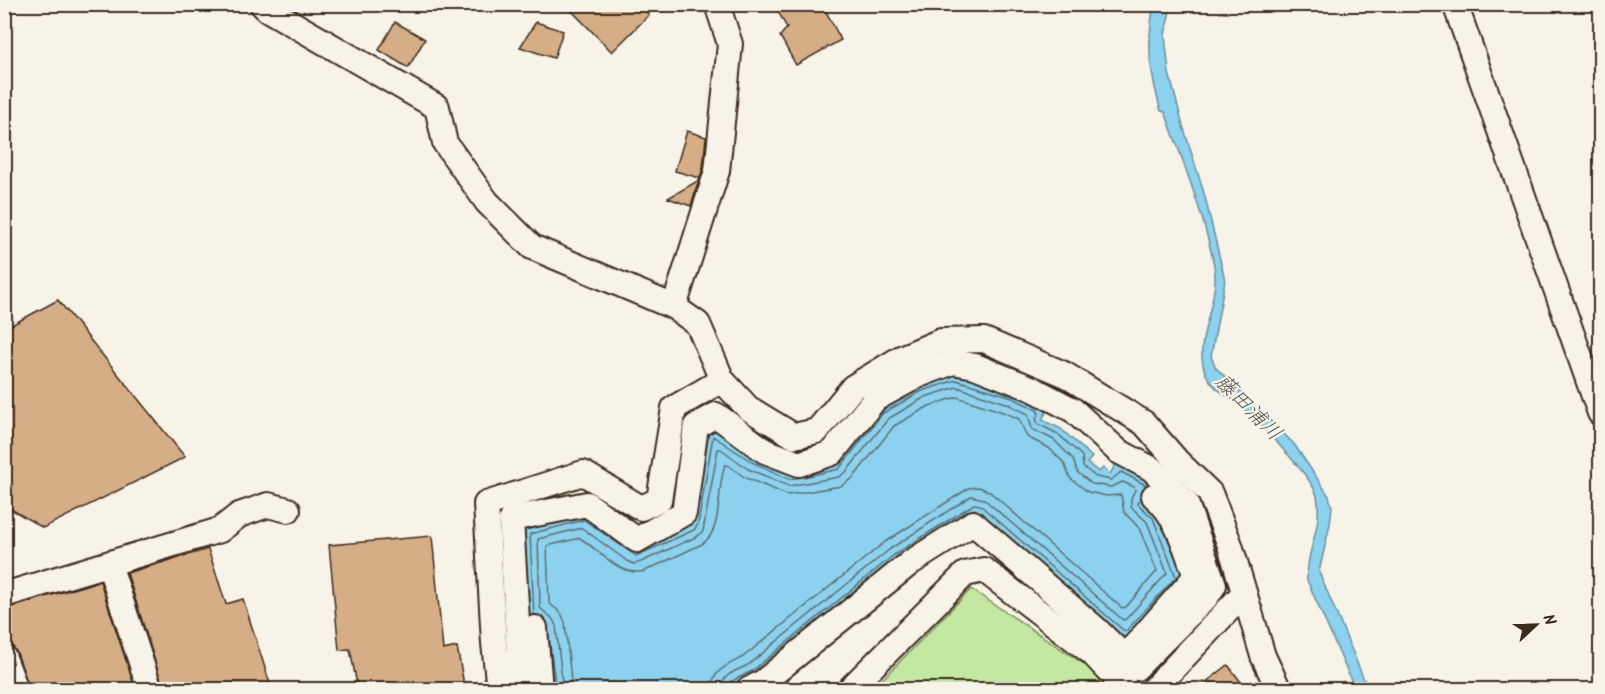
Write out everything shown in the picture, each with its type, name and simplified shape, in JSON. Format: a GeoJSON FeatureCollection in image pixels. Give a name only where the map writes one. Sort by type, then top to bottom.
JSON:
{"type":"FeatureCollection","features":[{"type":"Feature","properties":{"kind":"street"},"geometry":{"type":"LineString","coordinates":[[262,4],[437,107],[445,143],[487,202],[532,248],[674,307],[698,324],[722,380],[748,408],[794,436],[817,431],[853,387],[900,358],[941,341],[984,340],[1064,374],[1144,423],[1210,493],[1230,544],[1263,656],[1279,690]]}},
{"type":"Feature","properties":{"kind":"street"},"geometry":{"type":"LineString","coordinates":[[674,307],[717,171],[730,44],[717,4]]}},
{"type":"Feature","properties":{"kind":"street"},"geometry":{"type":"LineString","coordinates":[[1455,4],[1600,413]]}},
{"type":"Feature","properties":{"kind":"street"},"geometry":{"type":"LineString","coordinates":[[521,690],[511,519],[587,504],[637,540],[684,513],[696,426],[716,415],[765,451],[799,464],[832,453],[875,399],[919,375],[953,362],[975,366],[1033,389],[1073,410],[1118,452],[1152,469],[1186,503],[1214,585],[1207,596],[1137,668],[1095,628],[973,523],[910,562],[763,682],[748,690]]}},
{"type":"Feature","properties":{"kind":"street"},"geometry":{"type":"LineString","coordinates":[[499,690],[486,504],[584,473],[641,508],[659,500],[674,408],[722,380]]}},
{"type":"Feature","properties":{"kind":"street"},"geometry":{"type":"LineString","coordinates":[[1125,657],[1196,576],[1175,521],[1165,505],[1154,496]]}},
{"type":"Feature","properties":{"kind":"street"},"geometry":{"type":"LineString","coordinates":[[4,595],[220,531],[239,515],[268,505],[288,510]]}},
{"type":"Feature","properties":{"kind":"street"},"geometry":{"type":"LineString","coordinates":[[109,564],[150,690]]}},
{"type":"Feature","properties":{"kind":"street"},"geometry":{"type":"LineString","coordinates":[[849,690],[965,574],[984,570],[1092,653],[1127,690]]}},
{"type":"Feature","properties":{"kind":"street"},"geometry":{"type":"LineString","coordinates":[[1153,690],[1244,593]]}},
{"type":"Feature","properties":{"kind":"street"},"geometry":{"type":"LineString","coordinates":[[535,628],[540,690]]}},
{"type":"Feature","properties":{"kind":"street"},"geometry":{"type":"LineString","coordinates":[[4,658],[15,690]]}},
{"type":"Feature","properties":{"kind":"green space"},"geometry":{"type":"Polygon","coordinates":[[[971,589],[1090,668],[1109,689],[872,690],[971,589]]]}},
{"type":"Feature","properties":{"kind":"water","name":"藤田浦川"},"geometry":{"type":"Polygon","coordinates":[[[1154,5],[1171,5],[1165,35],[1169,73],[1204,193],[1225,280],[1211,356],[1216,368],[1294,444],[1329,496],[1332,507],[1330,524],[1319,572],[1368,689],[1355,689],[1307,580],[1307,569],[1318,518],[1317,496],[1313,486],[1266,431],[1213,385],[1205,372],[1202,348],[1214,289],[1214,265],[1196,199],[1165,112],[1161,111],[1154,84],[1150,58],[1150,33],[1154,5]]]}},
{"type":"Feature","properties":{"kind":"water"},"geometry":{"type":"Polygon","coordinates":[[[957,373],[1011,391],[1048,409],[1042,420],[1061,429],[1092,457],[1087,463],[1099,472],[1103,468],[1110,474],[1116,464],[1147,477],[1165,496],[1145,498],[1143,502],[1158,514],[1181,571],[1182,579],[1125,640],[975,509],[898,560],[755,677],[729,689],[550,689],[527,618],[522,529],[585,514],[636,550],[692,524],[706,433],[715,428],[791,473],[879,409],[919,385],[957,373]]]}},
{"type":"Feature","properties":{"kind":"building"},"geometry":{"type":"Polygon","coordinates":[[[565,4],[639,4],[649,15],[612,52],[565,4]]]}},
{"type":"Feature","properties":{"kind":"building"},"geometry":{"type":"Polygon","coordinates":[[[774,4],[822,4],[841,40],[796,65],[780,36],[787,28],[774,4]]]}},
{"type":"Feature","properties":{"kind":"building"},"geometry":{"type":"Polygon","coordinates":[[[395,22],[425,39],[408,68],[379,50],[395,22]]]}},
{"type":"Feature","properties":{"kind":"building"},"geometry":{"type":"Polygon","coordinates":[[[536,22],[563,31],[554,58],[520,47],[536,22]]]}},
{"type":"Feature","properties":{"kind":"building"},"geometry":{"type":"Polygon","coordinates":[[[687,131],[706,137],[700,178],[675,171],[687,131]]]}},
{"type":"Feature","properties":{"kind":"building"},"geometry":{"type":"Polygon","coordinates":[[[699,180],[691,206],[668,198],[699,180]]]}},
{"type":"Feature","properties":{"kind":"building"},"geometry":{"type":"Polygon","coordinates":[[[58,300],[185,457],[43,528],[4,505],[4,329],[58,300]]]}},
{"type":"Feature","properties":{"kind":"building"},"geometry":{"type":"Polygon","coordinates":[[[432,536],[443,650],[457,647],[465,690],[358,690],[350,649],[339,650],[329,545],[432,536]]]}},
{"type":"Feature","properties":{"kind":"building"},"geometry":{"type":"Polygon","coordinates":[[[208,549],[226,604],[243,599],[272,690],[164,690],[127,573],[208,549]]]}},
{"type":"Feature","properties":{"kind":"building"},"geometry":{"type":"Polygon","coordinates":[[[100,581],[134,685],[120,690],[30,690],[4,624],[4,609],[100,581]]]}},
{"type":"Feature","properties":{"kind":"building"},"geometry":{"type":"Polygon","coordinates":[[[1228,665],[1247,690],[1196,690],[1228,665]]]}}]}
